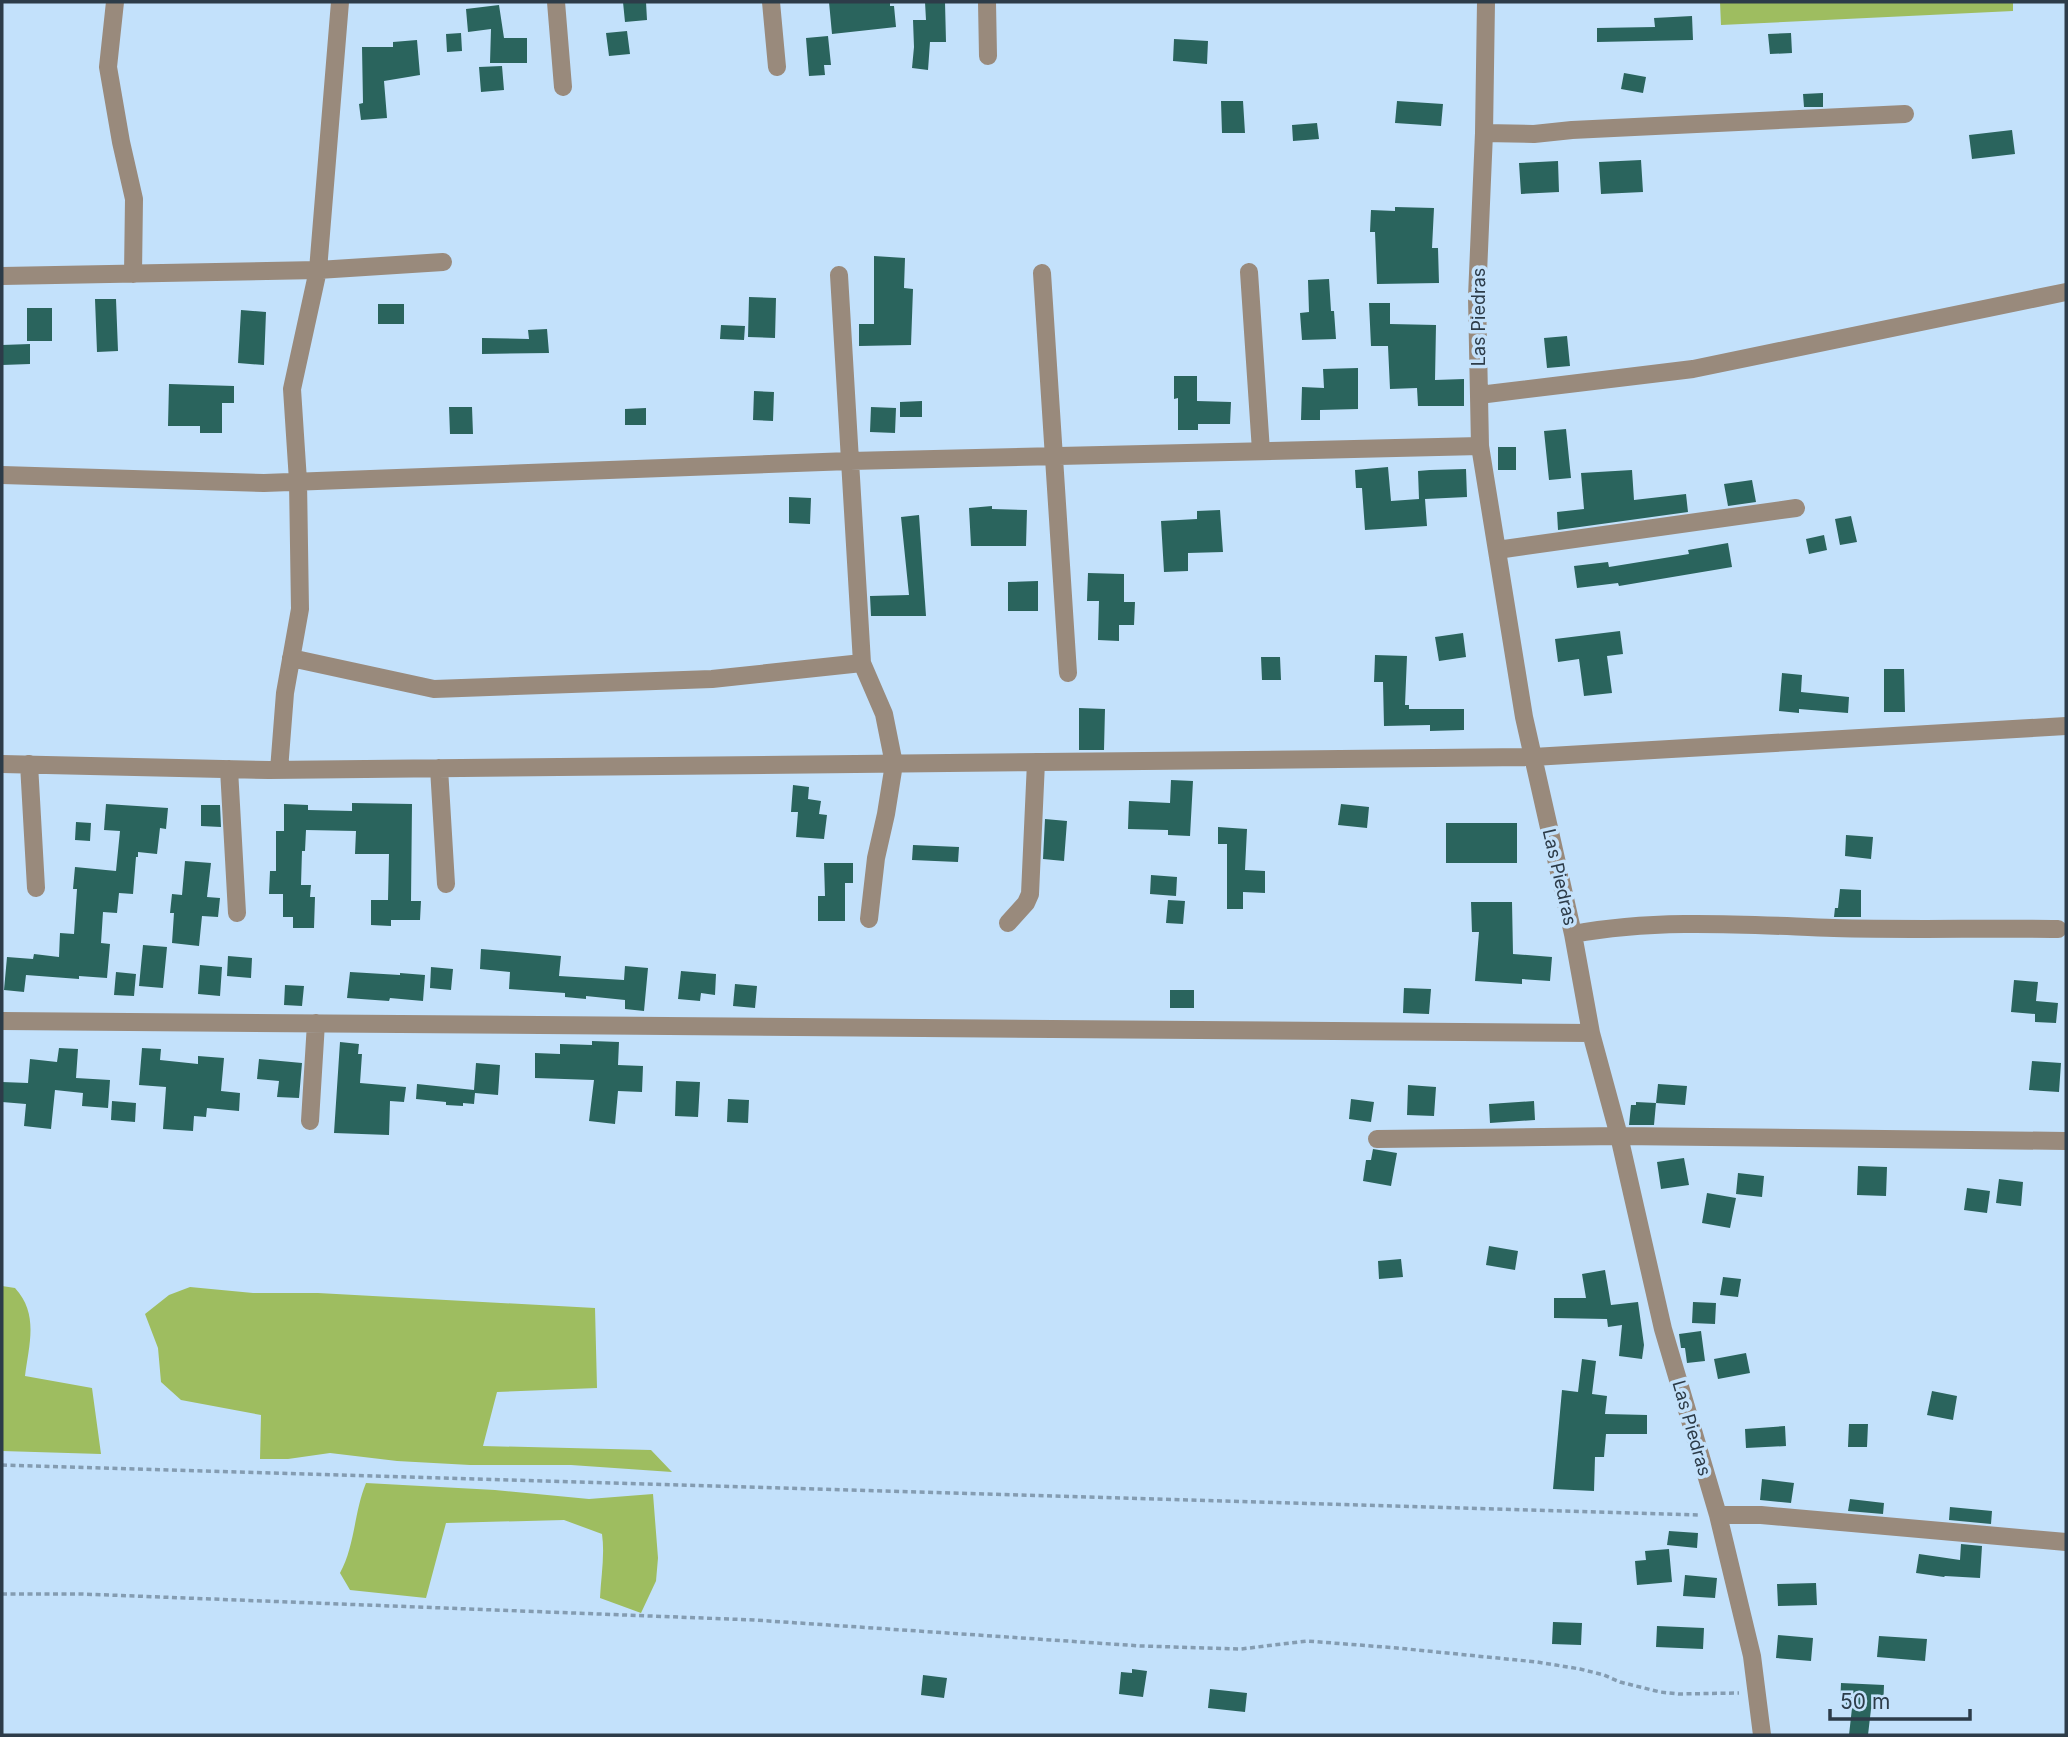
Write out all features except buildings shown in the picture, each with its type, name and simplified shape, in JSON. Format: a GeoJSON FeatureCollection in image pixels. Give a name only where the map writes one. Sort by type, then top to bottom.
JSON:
{"type":"FeatureCollection","features":[{"type":"Feature","properties":{"kind":"street"},"geometry":{"type":"LineString","coordinates":[[115,2],[108,67],[134,199],[133,274]]}},
{"type":"Feature","properties":{"kind":"street"},"geometry":{"type":"LineString","coordinates":[[279,770],[285,693],[300,609],[298,481],[292,389],[318,270],[340,2]]}},
{"type":"Feature","properties":{"kind":"street"},"geometry":{"type":"LineString","coordinates":[[556,2],[563,87]]}},
{"type":"Feature","properties":{"kind":"street"},"geometry":{"type":"LineString","coordinates":[[771,2],[777,67]]}},
{"type":"Feature","properties":{"kind":"street"},"geometry":{"type":"LineString","coordinates":[[987,2],[988,56]]}},
{"type":"Feature","properties":{"kind":"street","name":"Las Piedras"},"geometry":{"type":"LineString","coordinates":[[1486,2],[1477,297],[1480,446],[1524,717],[1573,934],[1591,1032],[1619,1136],[1663,1329],[1718,1515],[1752,1656],[1762,1735]]}},
{"type":"Feature","properties":{"kind":"street"},"geometry":{"type":"LineString","coordinates":[[1484,133],[1534,134],[1905,114]]}},
{"type":"Feature","properties":{"kind":"street"},"geometry":{"type":"LineString","coordinates":[[2,276],[318,270],[443,262]]}},
{"type":"Feature","properties":{"kind":"street"},"geometry":{"type":"LineString","coordinates":[[1249,272],[1261,451]]}},
{"type":"Feature","properties":{"kind":"street"},"geometry":{"type":"LineString","coordinates":[[1042,273],[1068,673]]}},
{"type":"Feature","properties":{"kind":"street"},"geometry":{"type":"LineString","coordinates":[[839,275],[862,663],[884,714],[894,764],[876,858],[869,919]]}},
{"type":"Feature","properties":{"kind":"street"},"geometry":{"type":"LineString","coordinates":[[1479,395],[1693,369],[2066,292]]}},
{"type":"Feature","properties":{"kind":"street"},"geometry":{"type":"LineString","coordinates":[[2,475],[264,482],[850,461],[1480,446]]}},
{"type":"Feature","properties":{"kind":"street"},"geometry":{"type":"LineString","coordinates":[[1497,550],[1796,508]]}},
{"type":"Feature","properties":{"kind":"street"},"geometry":{"type":"LineString","coordinates":[[291,658],[434,689],[712,680],[862,663]]}},
{"type":"Feature","properties":{"kind":"street"},"geometry":{"type":"LineString","coordinates":[[2,764],[279,770],[1533,757],[2066,726]]}},
{"type":"Feature","properties":{"kind":"street"},"geometry":{"type":"LineString","coordinates":[[1008,923],[1026,903],[1030,894],[1036,762]]}},
{"type":"Feature","properties":{"kind":"street"},"geometry":{"type":"LineString","coordinates":[[29,764],[36,888]]}},
{"type":"Feature","properties":{"kind":"street"},"geometry":{"type":"LineString","coordinates":[[439,768],[446,884]]}},
{"type":"Feature","properties":{"kind":"street"},"geometry":{"type":"LineString","coordinates":[[229,769],[237,913]]}},
{"type":"Feature","properties":{"kind":"street"},"geometry":{"type":"LineString","coordinates":[[1573,934],[1633,926],[1727,925],[2058,929]]}},
{"type":"Feature","properties":{"kind":"street"},"geometry":{"type":"LineString","coordinates":[[2,1020],[1591,1032]]}},
{"type":"Feature","properties":{"kind":"street"},"geometry":{"type":"LineString","coordinates":[[310,1121],[316,1023]]}},
{"type":"Feature","properties":{"kind":"street"},"geometry":{"type":"LineString","coordinates":[[1377,1139],[1619,1136],[2066,1141]]}},
{"type":"Feature","properties":{"kind":"street"},"geometry":{"type":"LineString","coordinates":[[1718,1515],[1761,1515],[2066,1542]]}},
{"type":"Feature","properties":{"kind":"path"},"geometry":{"type":"LineString","coordinates":[[2,1465],[1718,1515]]}},
{"type":"Feature","properties":{"kind":"path"},"geometry":{"type":"LineString","coordinates":[[2,1594],[82,1594],[754,1620],[1153,1646],[1241,1649],[1307,1641],[1537,1662],[1580,1669],[1660,1692],[1757,1693]]}},
{"type":"Feature","properties":{"kind":"green space"},"geometry":{"type":"Polygon","coordinates":[[[1720,2],[2013,2],[2013,11],[1721,25],[1720,2]]]}},
{"type":"Feature","properties":{"kind":"green space"},"geometry":{"type":"Polygon","coordinates":[[[2,1286],[15,1288],[30,1319],[25,1376],[92,1388],[101,1454],[2,1451],[2,1286]]]}},
{"type":"Feature","properties":{"kind":"green space"},"geometry":{"type":"Polygon","coordinates":[[[190,1287],[253,1293],[318,1293],[595,1308],[597,1388],[497,1392],[483,1446],[651,1450],[672,1472],[571,1465],[470,1465],[397,1461],[330,1453],[288,1459],[260,1459],[261,1415],[181,1400],[161,1382],[158,1348],[145,1314],[169,1295],[190,1287]]]}},
{"type":"Feature","properties":{"kind":"green space"},"geometry":{"type":"Polygon","coordinates":[[[366,1483],[495,1490],[589,1499],[653,1494],[658,1558],[656,1581],[641,1613],[600,1598],[602,1534],[564,1520],[446,1523],[426,1598],[350,1590],[340,1573],[349,1552],[366,1483]]]}}]}
